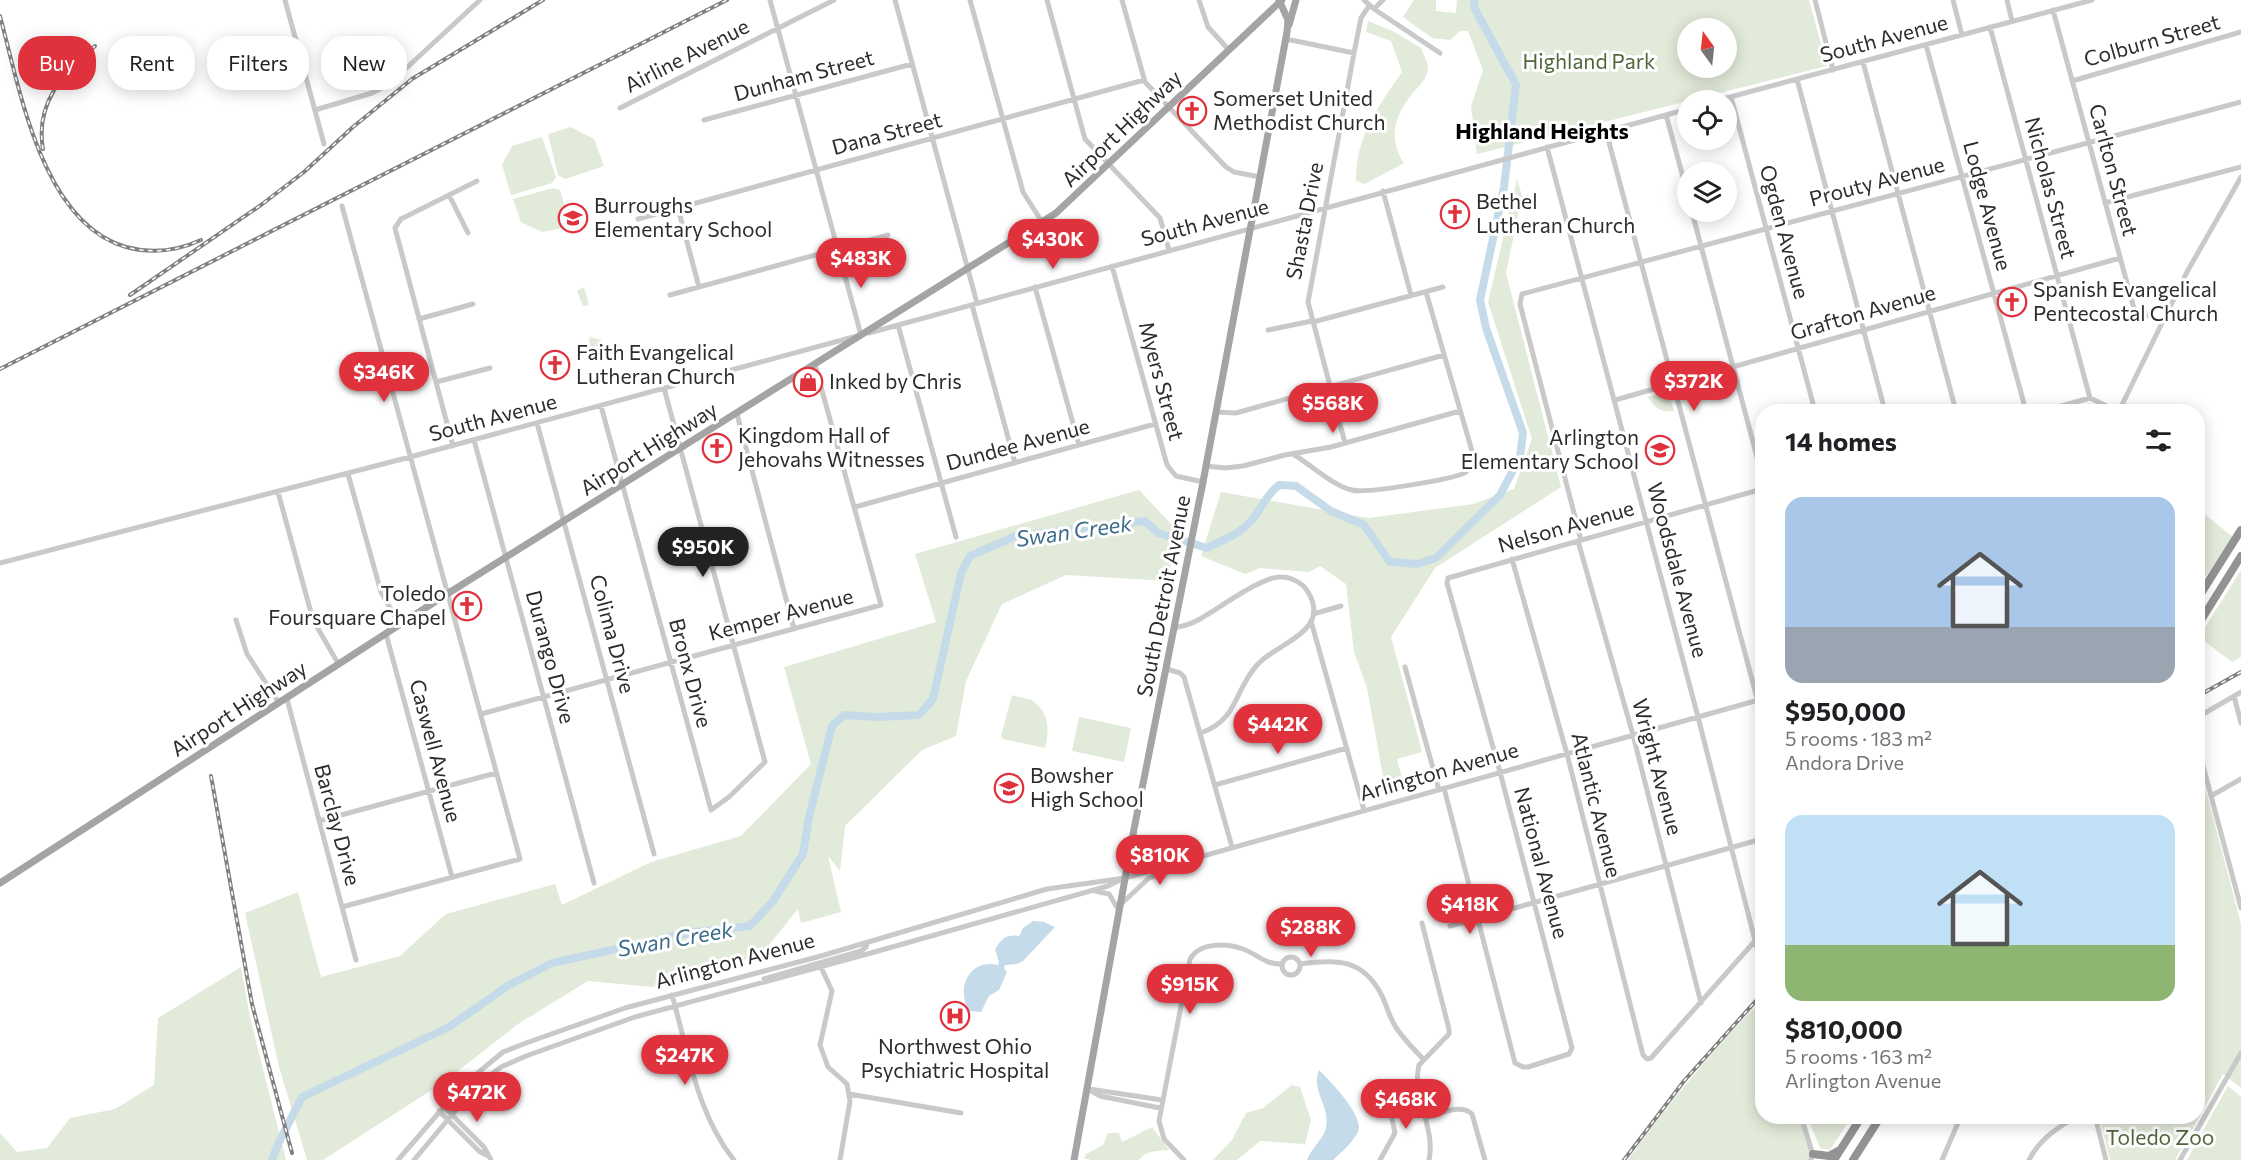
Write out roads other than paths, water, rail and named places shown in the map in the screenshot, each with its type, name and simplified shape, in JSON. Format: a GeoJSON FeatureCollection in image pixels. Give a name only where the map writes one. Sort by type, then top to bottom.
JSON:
{"type":"FeatureCollection","features":[{"type":"Feature","properties":{"kind":"highway"},"geometry":{"type":"LineString","coordinates":[[2205,587],[2241,530]]}},
{"type":"Feature","properties":{"kind":"highway"},"geometry":{"type":"LineString","coordinates":[[2205,614],[2241,556]]}},
{"type":"Feature","properties":{"kind":"highway"},"geometry":{"type":"LineString","coordinates":[[1834,1160],[1858,1124]]}},
{"type":"Feature","properties":{"kind":"highway"},"geometry":{"type":"LineString","coordinates":[[1840,1160],[1860,1124]]}},
{"type":"Feature","properties":{"kind":"highway"},"geometry":{"type":"LineString","coordinates":[[1853,1160],[1876,1124]]}},
{"type":"Feature","properties":{"kind":"highway"},"geometry":{"type":"LineString","coordinates":[[1814,1156],[1829,1156],[1842,1149]]}},
{"type":"Feature","properties":{"kind":"main road","name":"South Detroit Avenue"},"geometry":{"type":"LineString","coordinates":[[1074,1160],[1119,908],[1203,482],[1288,28],[1296,0]]}},
{"type":"Feature","properties":{"kind":"main road","name":"Airport Highway"},"geometry":{"type":"LineString","coordinates":[[0,883],[447,594],[1056,213],[1280,1]]}},
{"type":"Feature","properties":{"kind":"main road"},"geometry":{"type":"LineString","coordinates":[[1280,1],[1288,20],[1288,28]]}},
{"type":"Feature","properties":{"kind":"street"},"geometry":{"type":"LineString","coordinates":[[285,0],[324,144]]}},
{"type":"Feature","properties":{"kind":"street"},"geometry":{"type":"LineString","coordinates":[[315,110],[372,93],[388,85],[480,0]]}},
{"type":"Feature","properties":{"kind":"street"},"geometry":{"type":"LineString","coordinates":[[770,0],[861,335]]}},
{"type":"Feature","properties":{"kind":"street","name":"Airline Avenue"},"geometry":{"type":"LineString","coordinates":[[620,108],[834,0]]}},
{"type":"Feature","properties":{"kind":"street"},"geometry":{"type":"LineString","coordinates":[[895,0],[968,269],[1015,463]]}},
{"type":"Feature","properties":{"kind":"street"},"geometry":{"type":"LineString","coordinates":[[970,0],[1023,192],[1042,222]]}},
{"type":"Feature","properties":{"kind":"street"},"geometry":{"type":"LineString","coordinates":[[1047,0],[1085,139],[1160,218],[1169,250]]}},
{"type":"Feature","properties":{"kind":"street"},"geometry":{"type":"LineString","coordinates":[[1122,0],[1144,80],[1228,169],[1260,177]]}},
{"type":"Feature","properties":{"kind":"street"},"geometry":{"type":"LineString","coordinates":[[1199,0],[1208,27],[1229,50]]}},
{"type":"Feature","properties":{"kind":"street"},"geometry":{"type":"LineString","coordinates":[[1364,0],[1440,53]]}},
{"type":"Feature","properties":{"kind":"street"},"geometry":{"type":"LineString","coordinates":[[1372,7],[1383,0]]}},
{"type":"Feature","properties":{"kind":"street"},"geometry":{"type":"LineString","coordinates":[[1817,0],[1833,70]]}},
{"type":"Feature","properties":{"kind":"street"},"geometry":{"type":"LineString","coordinates":[[1953,0],[1962,35]]}},
{"type":"Feature","properties":{"kind":"street"},"geometry":{"type":"LineString","coordinates":[[2007,0],[2012,21]]}},
{"type":"Feature","properties":{"kind":"street","name":"South Avenue"},"geometry":{"type":"LineString","coordinates":[[1737,95],[2092,0]]}},
{"type":"Feature","properties":{"kind":"street","name":"Shasta Drive"},"geometry":{"type":"LineString","coordinates":[[1345,443],[1312,321],[1308,298],[1361,18],[1372,7]]}},
{"type":"Feature","properties":{"kind":"street","name":"Carlton Street"},"geometry":{"type":"LineString","coordinates":[[2053,10],[2135,309],[2162,322]]}},
{"type":"Feature","properties":{"kind":"street","name":"Nicholas Street"},"geometry":{"type":"LineString","coordinates":[[1990,27],[2090,398]]}},
{"type":"Feature","properties":{"kind":"street","name":"Colburn Street"},"geometry":{"type":"LineString","coordinates":[[2072,81],[2241,32]]}},
{"type":"Feature","properties":{"kind":"street"},"geometry":{"type":"LineString","coordinates":[[1286,39],[1354,52]]}},
{"type":"Feature","properties":{"kind":"street","name":"Lodge Avenue"},"geometry":{"type":"LineString","coordinates":[[1926,45],[2024,404]]}},
{"type":"Feature","properties":{"kind":"street"},"geometry":{"type":"LineString","coordinates":[[1863,62],[1954,404]]}},
{"type":"Feature","properties":{"kind":"street","name":"Dunham Street"},"geometry":{"type":"LineString","coordinates":[[704,120],[912,64]]}},
{"type":"Feature","properties":{"kind":"street","name":"Dana Street"},"geometry":{"type":"LineString","coordinates":[[638,219],[1144,80]]}},
{"type":"Feature","properties":{"kind":"street"},"geometry":{"type":"LineString","coordinates":[[1797,80],[1883,404]]}},
{"type":"Feature","properties":{"kind":"street","name":"Prouty Avenue"},"geometry":{"type":"LineString","coordinates":[[1522,294],[2241,102]]}},
{"type":"Feature","properties":{"kind":"street","name":"South Avenue"},"geometry":{"type":"LineString","coordinates":[[0,563],[453,446],[1677,112]]}},
{"type":"Feature","properties":{"kind":"street"},"geometry":{"type":"LineString","coordinates":[[1666,115],[1679,162]]}},
{"type":"Feature","properties":{"kind":"street","name":"Ogden Avenue"},"geometry":{"type":"LineString","coordinates":[[1737,120],[1813,404]]}},
{"type":"Feature","properties":{"kind":"street"},"geometry":{"type":"LineString","coordinates":[[1606,131],[1755,682]]}},
{"type":"Feature","properties":{"kind":"street","name":"Woodsdale Avenue"},"geometry":{"type":"LineString","coordinates":[[1547,147],[1755,937]]}},
{"type":"Feature","properties":{"kind":"street"},"geometry":{"type":"LineString","coordinates":[[2105,203],[2241,167]]}},
{"type":"Feature","properties":{"kind":"street"},"geometry":{"type":"LineString","coordinates":[[2121,404],[2187,272],[2241,177]]}},
{"type":"Feature","properties":{"kind":"street"},"geometry":{"type":"LineString","coordinates":[[453,446],[395,232],[396,225],[401,219],[477,181]]}},
{"type":"Feature","properties":{"kind":"street"},"geometry":{"type":"LineString","coordinates":[[1383,191],[1411,296]]}},
{"type":"Feature","properties":{"kind":"street"},"geometry":{"type":"LineString","coordinates":[[449,195],[468,233]]}},
{"type":"Feature","properties":{"kind":"street"},"geometry":{"type":"LineString","coordinates":[[342,207],[520,859],[342,907]]}},
{"type":"Feature","properties":{"kind":"street"},"geometry":{"type":"LineString","coordinates":[[678,208],[699,287]]}},
{"type":"Feature","properties":{"kind":"street"},"geometry":{"type":"LineString","coordinates":[[1695,222],[1755,449]]}},
{"type":"Feature","properties":{"kind":"street"},"geometry":{"type":"LineString","coordinates":[[670,295],[888,235]]}},
{"type":"Feature","properties":{"kind":"street","name":"Grafton Avenue"},"geometry":{"type":"LineString","coordinates":[[1615,400],[2120,258]]}},
{"type":"Feature","properties":{"kind":"street","name":"Myers Street"},"geometry":{"type":"LineString","coordinates":[[1112,266],[1167,465],[1171,473],[1176,476],[1203,482]]}},
{"type":"Feature","properties":{"kind":"street"},"geometry":{"type":"LineString","coordinates":[[1035,286],[1078,445]]}},
{"type":"Feature","properties":{"kind":"street"},"geometry":{"type":"LineString","coordinates":[[1268,330],[1443,287]]}},
{"type":"Feature","properties":{"kind":"street"},"geometry":{"type":"LineString","coordinates":[[1293,454],[1345,487],[1360,491],[1379,490],[1454,477],[1469,469],[1473,463],[1472,451],[1426,292]]}},
{"type":"Feature","properties":{"kind":"street","name":"Wright Avenue"},"geometry":{"type":"LineString","coordinates":[[1522,294],[1520,304],[1579,540],[1633,735],[1701,1003]]}},
{"type":"Feature","properties":{"kind":"street"},"geometry":{"type":"LineString","coordinates":[[419,319],[473,304]]}},
{"type":"Feature","properties":{"kind":"street"},"geometry":{"type":"LineString","coordinates":[[898,325],[956,537]]}},
{"type":"Feature","properties":{"kind":"street"},"geometry":{"type":"LineString","coordinates":[[1215,412],[1236,413],[1444,355]]}},
{"type":"Feature","properties":{"kind":"street"},"geometry":{"type":"LineString","coordinates":[[815,365],[855,507]]}},
{"type":"Feature","properties":{"kind":"street"},"geometry":{"type":"LineString","coordinates":[[436,382],[490,368]]}},
{"type":"Feature","properties":{"kind":"street"},"geometry":{"type":"LineString","coordinates":[[664,388],[733,645]]}},
{"type":"Feature","properties":{"kind":"street"},"geometry":{"type":"LineString","coordinates":[[2068,404],[2090,398],[2103,404]]}},
{"type":"Feature","properties":{"kind":"street","name":"Bronx Drive"},"geometry":{"type":"LineString","coordinates":[[601,406],[711,810],[729,797],[765,762],[733,645]]}},
{"type":"Feature","properties":{"kind":"street"},"geometry":{"type":"LineString","coordinates":[[1206,466],[1225,468],[1243,466],[1345,443],[1460,411]]}},
{"type":"Feature","properties":{"kind":"street"},"geometry":{"type":"LineString","coordinates":[[737,414],[794,629]]}},
{"type":"Feature","properties":{"kind":"street","name":"Colima Drive"},"geometry":{"type":"LineString","coordinates":[[537,423],[654,854]]}},
{"type":"Feature","properties":{"kind":"street","name":"Dundee Avenue"},"geometry":{"type":"LineString","coordinates":[[855,507],[1155,424]]}},
{"type":"Feature","properties":{"kind":"street","name":"Durango Drive"},"geometry":{"type":"LineString","coordinates":[[474,440],[594,883]]}},
{"type":"Feature","properties":{"kind":"street"},"geometry":{"type":"LineString","coordinates":[[348,474],[381,592],[400,625]]}},
{"type":"Feature","properties":{"kind":"street","name":"Nelson Avenue"},"geometry":{"type":"LineString","coordinates":[[1448,578],[1755,491]]}},
{"type":"Feature","properties":{"kind":"street"},"geometry":{"type":"LineString","coordinates":[[278,492],[313,621],[339,665]]}},
{"type":"Feature","properties":{"kind":"street","name":"Kemper Avenue"},"geometry":{"type":"LineString","coordinates":[[481,714],[881,605],[855,507]]}},
{"type":"Feature","properties":{"kind":"street","name":"Atlantic Avenue"},"geometry":{"type":"LineString","coordinates":[[1512,559],[1567,754],[1643,1055],[1647,1059],[1651,1058],[1701,1003]]}},
{"type":"Feature","properties":{"kind":"street"},"geometry":{"type":"LineString","coordinates":[[1174,628],[1193,623],[1254,587],[1278,577],[1292,579],[1304,586],[1311,599],[1312,617],[1364,810]]}},
{"type":"Feature","properties":{"kind":"street","name":"National Avenue"},"geometry":{"type":"LineString","coordinates":[[1448,578],[1447,583],[1500,772],[1572,1048],[1571,1052],[1528,1067],[1515,1064],[1478,919]]}},
{"type":"Feature","properties":{"kind":"street"},"geometry":{"type":"LineString","coordinates":[[1201,734],[1215,727],[1230,714],[1244,682],[1260,662],[1308,628],[1312,617],[1341,606]]}},
{"type":"Feature","properties":{"kind":"street"},"geometry":{"type":"LineString","coordinates":[[236,620],[247,654],[279,704]]}},
{"type":"Feature","properties":{"kind":"street","name":"Caswell Avenue"},"geometry":{"type":"LineString","coordinates":[[386,634],[452,877]]}},
{"type":"Feature","properties":{"kind":"street"},"geometry":{"type":"LineString","coordinates":[[1405,667],[1478,919]]}},
{"type":"Feature","properties":{"kind":"street"},"geometry":{"type":"LineString","coordinates":[[1167,669],[1180,673],[1184,677],[1232,848]]}},
{"type":"Feature","properties":{"kind":"street"},"geometry":{"type":"LineString","coordinates":[[2205,713],[2241,692]]}},
{"type":"Feature","properties":{"kind":"street"},"geometry":{"type":"LineString","coordinates":[[2234,696],[2241,723]]}},
{"type":"Feature","properties":{"kind":"street","name":"Barclay Drive"},"geometry":{"type":"LineString","coordinates":[[287,699],[356,960]]}},
{"type":"Feature","properties":{"kind":"street","name":"Arlington Avenue"},"geometry":{"type":"LineString","coordinates":[[398,1160],[462,1086],[503,1052],[607,1013],[868,942],[1047,889],[1125,878],[1755,701]]}},
{"type":"Feature","properties":{"kind":"street"},"geometry":{"type":"LineString","coordinates":[[1215,785],[1347,748]]}},
{"type":"Feature","properties":{"kind":"street"},"geometry":{"type":"LineString","coordinates":[[319,821],[496,773]]}},
{"type":"Feature","properties":{"kind":"street"},"geometry":{"type":"LineString","coordinates":[[2205,773],[2241,908]]}},
{"type":"Feature","properties":{"kind":"street"},"geometry":{"type":"LineString","coordinates":[[2211,796],[2241,779]]}},
{"type":"Feature","properties":{"kind":"street"},"geometry":{"type":"LineString","coordinates":[[1450,926],[1755,841]]}},
{"type":"Feature","properties":{"kind":"street"},"geometry":{"type":"LineString","coordinates":[[1091,890],[1105,891],[1119,908],[1149,878],[1176,869],[1190,859]]}},
{"type":"Feature","properties":{"kind":"street","name":"Arlington Avenue"},"geometry":{"type":"LineString","coordinates":[[414,1160],[466,1096],[488,1076],[512,1061],[604,1027],[1108,886],[1125,878]]}},
{"type":"Feature","properties":{"kind":"street"},"geometry":{"type":"LineString","coordinates":[[1422,923],[1449,1029],[1449,1034],[1419,1065],[1417,1071],[1418,1092],[1431,1143],[1430,1160]]}},
{"type":"Feature","properties":{"kind":"street"},"geometry":{"type":"LineString","coordinates":[[740,989],[773,976],[861,951],[868,942]]}},
{"type":"Feature","properties":{"kind":"street"},"geometry":{"type":"LineString","coordinates":[[1701,1003],[1755,942]]}},
{"type":"Feature","properties":{"kind":"street"},"geometry":{"type":"LineString","coordinates":[[1184,1160],[1162,1135],[1160,1108],[1190,959],[1204,947],[1215,945],[1237,948],[1267,962],[1282,964]]}},
{"type":"Feature","properties":{"kind":"street"},"geometry":{"type":"LineString","coordinates":[[1292,957],[1298,959],[1300,964],[1298,972],[1291,975],[1284,972],[1282,964],[1287,958],[1292,957]]}},
{"type":"Feature","properties":{"kind":"street"},"geometry":{"type":"LineString","coordinates":[[1300,964],[1337,960],[1361,970],[1381,993],[1400,1033],[1424,1060]]}},
{"type":"Feature","properties":{"kind":"street"},"geometry":{"type":"LineString","coordinates":[[821,967],[832,991],[820,1045],[828,1067],[847,1084],[850,1101],[840,1160]]}},
{"type":"Feature","properties":{"kind":"street"},"geometry":{"type":"LineString","coordinates":[[672,995],[702,1103],[717,1135],[734,1160]]}},
{"type":"Feature","properties":{"kind":"street"},"geometry":{"type":"LineString","coordinates":[[2205,1117],[2241,1053]]}},
{"type":"Feature","properties":{"kind":"street"},"geometry":{"type":"LineString","coordinates":[[1088,1089],[1162,1100]]}},
{"type":"Feature","properties":{"kind":"street"},"geometry":{"type":"LineString","coordinates":[[1088,1089],[1100,1096],[1160,1108]]}},
{"type":"Feature","properties":{"kind":"street"},"geometry":{"type":"LineString","coordinates":[[1380,1160],[1395,1133],[1390,1109],[1391,1102],[1403,1094],[1418,1092]]}},
{"type":"Feature","properties":{"kind":"street"},"geometry":{"type":"LineString","coordinates":[[849,1094],[961,1113]]}},
{"type":"Feature","properties":{"kind":"street"},"geometry":{"type":"LineString","coordinates":[[441,1108],[479,1151],[488,1157]]}},
{"type":"Feature","properties":{"kind":"street"},"geometry":{"type":"LineString","coordinates":[[1425,1118],[1465,1109],[1472,1114],[1485,1160]]}},
{"type":"Feature","properties":{"kind":"street"},"geometry":{"type":"LineString","coordinates":[[1804,1124],[1814,1156]]}},
{"type":"Feature","properties":{"kind":"street"},"geometry":{"type":"LineString","coordinates":[[1942,1160],[1958,1124]]}},
{"type":"Feature","properties":{"kind":"street"},"geometry":{"type":"LineString","coordinates":[[2029,1160],[2042,1142],[2067,1124]]}},
{"type":"Feature","properties":{"kind":"street"},"geometry":{"type":"LineString","coordinates":[[2097,1124],[2106,1160]]}},
{"type":"Feature","properties":{"kind":"street"},"geometry":{"type":"LineString","coordinates":[[2181,1160],[2201,1124]]}},
{"type":"Feature","properties":{"kind":"water"},"geometry":{"type":"Polygon","coordinates":[[[1033,921],[1044,922],[1055,927],[1023,961],[1005,965],[1007,972],[999,990],[989,996],[981,1012],[969,1011],[964,994],[967,978],[979,966],[998,965],[995,949],[1000,942],[1008,936],[1019,936],[1023,928],[1033,921]]]}},
{"type":"Feature","properties":{"kind":"water"},"geometry":{"type":"Polygon","coordinates":[[[1319,1070],[1352,1108],[1359,1125],[1353,1140],[1333,1160],[1307,1160],[1323,1135],[1327,1122],[1317,1086],[1319,1070]]]}},
{"type":"Feature","properties":{"kind":"waterway","name":"Swan Creek"},"geometry":{"type":"LineString","coordinates":[[272,1160],[302,1097],[449,1027],[509,985],[552,963],[694,932],[750,926],[773,901],[803,854],[809,817],[832,726],[844,715],[877,717],[919,715],[933,699],[961,573],[970,556],[1016,536],[1145,521],[1158,533],[1207,548],[1245,527],[1279,485],[1296,486],[1331,511],[1364,525],[1390,562],[1417,564],[1436,558],[1500,495],[1520,457],[1523,433],[1486,328],[1480,300],[1504,187],[1516,85],[1475,9],[1474,0]]}},
{"type":"Feature","properties":{"kind":"railway"},"geometry":{"type":"LineString","coordinates":[[130,295],[261,205],[304,172],[353,127],[412,79],[543,0]]}},
{"type":"Feature","properties":{"kind":"railway"},"geometry":{"type":"LineString","coordinates":[[0,369],[727,0]]}},
{"type":"Feature","properties":{"kind":"railway"},"geometry":{"type":"LineString","coordinates":[[0,16],[16,80],[39,150],[54,183],[74,211],[97,233],[126,247],[164,250],[183,247],[201,240]]}},
{"type":"Feature","properties":{"kind":"railway"},"geometry":{"type":"LineString","coordinates":[[43,149],[43,117],[54,90]]}},
{"type":"Feature","properties":{"kind":"railway"},"geometry":{"type":"LineString","coordinates":[[2205,692],[2241,672]]}},
{"type":"Feature","properties":{"kind":"railway"},"geometry":{"type":"LineString","coordinates":[[211,776],[252,1004],[292,1153]]}},
{"type":"Feature","properties":{"kind":"railway"},"geometry":{"type":"LineString","coordinates":[[1624,1160],[1684,1081],[1755,1002]]}},
{"type":"Feature","properties":{"kind":"place","name":"Somerset United Methodist Church"},"geometry":{"type":"Point","coordinates":[1192,111]}},
{"type":"Feature","properties":{"kind":"place","name":"Bethel Lutheran Church"},"geometry":{"type":"Point","coordinates":[1455,214]}},
{"type":"Feature","properties":{"kind":"place","name":"Burroughs Elementary School"},"geometry":{"type":"Point","coordinates":[573,218]}},
{"type":"Feature","properties":{"kind":"place","name":"Spanish Evangelical Pentecostal Church"},"geometry":{"type":"Point","coordinates":[2012,302]}},
{"type":"Feature","properties":{"kind":"place","name":"Faith Evangelical Lutheran Church"},"geometry":{"type":"Point","coordinates":[555,365]}},
{"type":"Feature","properties":{"kind":"place","name":"Inked by Chris"},"geometry":{"type":"Point","coordinates":[808,382]}},
{"type":"Feature","properties":{"kind":"place","name":"Kingdom Hall of Jehovahs Witnesses"},"geometry":{"type":"Point","coordinates":[717,448]}},
{"type":"Feature","properties":{"kind":"place","name":"Arlington Elementary School"},"geometry":{"type":"Point","coordinates":[1660,450]}},
{"type":"Feature","properties":{"kind":"place","name":"Toledo Foursquare Chapel"},"geometry":{"type":"Point","coordinates":[467,606]}},
{"type":"Feature","properties":{"kind":"place","name":"Bowsher High School"},"geometry":{"type":"Point","coordinates":[1009,788]}},
{"type":"Feature","properties":{"kind":"place","name":"Northwest Ohio Psychiatric Hospital"},"geometry":{"type":"Point","coordinates":[955,1016]}},
{"type":"Feature","properties":{"kind":"district","name":"Highland Heights"},"geometry":{"type":"Point","coordinates":[1542,131]}},
{"type":"Feature","properties":{"kind":"park label","name":"Highland Park"},"geometry":{"type":"Point","coordinates":[1589,62]}},
{"type":"Feature","properties":{"kind":"park label","name":"Toledo Zoo"},"geometry":{"type":"Point","coordinates":[2160,1138]}}]}
